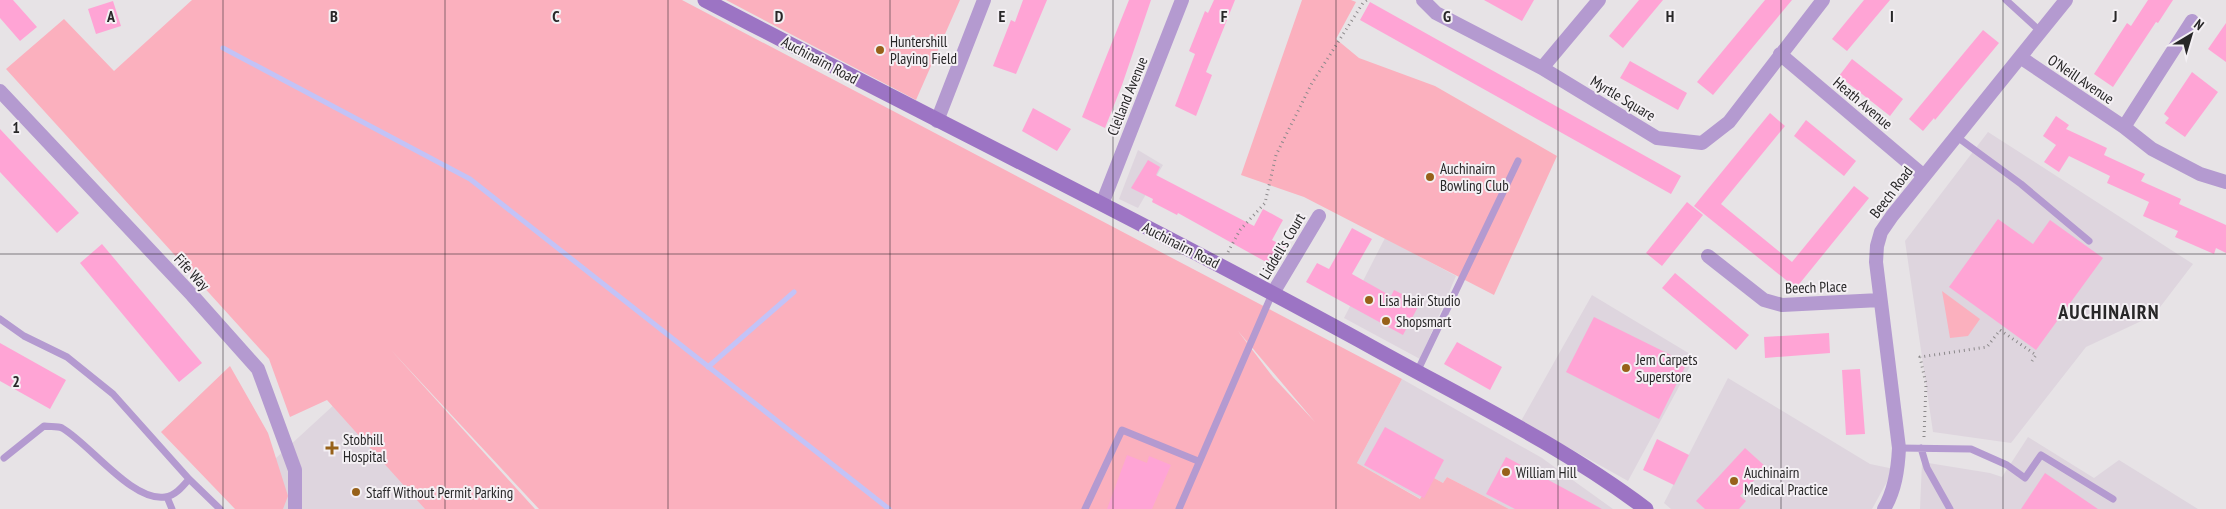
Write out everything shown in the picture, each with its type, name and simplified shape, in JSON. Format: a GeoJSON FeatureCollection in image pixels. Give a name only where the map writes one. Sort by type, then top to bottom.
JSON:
{"type":"FeatureCollection","features":[{"type":"Feature","properties":{"kind":"main road","name":"Auchinairn Road"},"geometry":{"type":"LineString","coordinates":[[705,0],[1273,293],[1606,479],[1646,509]]}},
{"type":"Feature","properties":{"kind":"street"},"geometry":{"type":"LineString","coordinates":[[937,121],[984,0]]}},
{"type":"Feature","properties":{"kind":"street","name":"Clelland Avenue"},"geometry":{"type":"LineString","coordinates":[[1102,204],[1182,0]]}},
{"type":"Feature","properties":{"kind":"street","name":"Myrtle Square"},"geometry":{"type":"LineString","coordinates":[[1423,0],[1436,13],[1542,68],[1657,138],[1702,143],[1729,122],[1823,0]]}},
{"type":"Feature","properties":{"kind":"street"},"geometry":{"type":"LineString","coordinates":[[1542,68],[1599,0]]}},
{"type":"Feature","properties":{"kind":"street","name":"Beech Road"},"geometry":{"type":"LineString","coordinates":[[1884,509],[1894,487],[1898,468],[1899,448],[1876,262],[1876,246],[1881,232],[2066,0]]}},
{"type":"Feature","properties":{"kind":"street"},"geometry":{"type":"LineString","coordinates":[[2124,127],[2192,21]]}},
{"type":"Feature","properties":{"kind":"street","name":"Heath Avenue"},"geometry":{"type":"LineString","coordinates":[[1780,54],[1924,176]]}},
{"type":"Feature","properties":{"kind":"street","name":"O'Neill Avenue"},"geometry":{"type":"LineString","coordinates":[[2020,58],[2160,153],[2200,174],[2226,182]]}},
{"type":"Feature","properties":{"kind":"street","name":"Fife Way"},"geometry":{"type":"LineString","coordinates":[[0,91],[192,295],[258,369],[295,470],[295,509]]}},
{"type":"Feature","properties":{"kind":"street","name":"Liddell's Court"},"geometry":{"type":"LineString","coordinates":[[1273,293],[1319,216]]}},
{"type":"Feature","properties":{"kind":"street","name":"Beech Place"},"geometry":{"type":"LineString","coordinates":[[1708,256],[1764,300],[1782,306],[1880,300]]}},
{"type":"Feature","properties":{"kind":"lane"},"geometry":{"type":"LineString","coordinates":[[2006,0],[2041,32]]}},
{"type":"Feature","properties":{"kind":"lane"},"geometry":{"type":"LineString","coordinates":[[1957,137],[2021,184],[2089,241]]}},
{"type":"Feature","properties":{"kind":"lane"},"geometry":{"type":"LineString","coordinates":[[1417,372],[1518,161]]}},
{"type":"Feature","properties":{"kind":"lane"},"geometry":{"type":"LineString","coordinates":[[1179,509],[1273,293]]}},
{"type":"Feature","properties":{"kind":"lane"},"geometry":{"type":"LineString","coordinates":[[0,319],[24,336],[67,357],[113,394],[189,479],[220,509]]}},
{"type":"Feature","properties":{"kind":"lane"},"geometry":{"type":"LineString","coordinates":[[4,458],[44,426],[61,427],[132,486],[152,498],[167,497],[177,491],[189,479]]}},
{"type":"Feature","properties":{"kind":"lane"},"geometry":{"type":"LineString","coordinates":[[1085,509],[1122,430],[1198,462]]}},
{"type":"Feature","properties":{"kind":"lane"},"geometry":{"type":"LineString","coordinates":[[1899,448],[1971,449],[2007,465],[2025,478],[2041,455],[2113,499]]}},
{"type":"Feature","properties":{"kind":"lane"},"geometry":{"type":"LineString","coordinates":[[1923,448],[1927,468],[1950,509]]}},
{"type":"Feature","properties":{"kind":"lane"},"geometry":{"type":"LineString","coordinates":[[167,497],[172,509]]}},
{"type":"Feature","properties":{"kind":"path"},"geometry":{"type":"LineString","coordinates":[[1220,265],[1240,230],[1265,203],[1276,156],[1312,83],[1363,3],[1367,0]]}},
{"type":"Feature","properties":{"kind":"path"},"geometry":{"type":"LineString","coordinates":[[1923,448],[1926,384],[1920,357],[1987,347],[2000,330],[2036,355],[2032,361]]}},
{"type":"Feature","properties":{"kind":"shaded area"},"geometry":{"type":"Polygon","coordinates":[[[192,0],[682,0],[1402,379],[1357,463],[1420,499],[1434,478],[1443,483],[1447,477],[1509,509],[539,509],[391,350],[535,509],[425,509],[327,400],[290,417],[269,359],[6,69],[64,19],[114,71],[192,0]],[[1238,331],[1273,377],[1315,422],[1238,331]]]}},
{"type":"Feature","properties":{"kind":"shaded area","name":"Huntershill Playing Field"},"geometry":{"type":"Polygon","coordinates":[[[726,0],[960,0],[916,100],[726,0]]]}},
{"type":"Feature","properties":{"kind":"shaded area","name":"Auchinairn Bowling Club"},"geometry":{"type":"Polygon","coordinates":[[[1302,0],[1351,0],[1356,2],[1336,39],[1359,58],[1435,86],[1557,156],[1494,295],[1304,197],[1241,175],[1302,0]]]}},
{"type":"Feature","properties":{"kind":"shaded area"},"geometry":{"type":"Polygon","coordinates":[[[1988,132],[2193,264],[2154,315],[2086,347],[2011,443],[1933,432],[1905,241],[1988,132]]]}},
{"type":"Feature","properties":{"kind":"shaded area"},"geometry":{"type":"Polygon","coordinates":[[[1138,150],[1163,165],[1138,208],[1119,199],[1138,150]]]}},
{"type":"Feature","properties":{"kind":"shaded area"},"geometry":{"type":"Polygon","coordinates":[[[1385,238],[1456,276],[1420,359],[1344,318],[1385,238]]]}},
{"type":"Feature","properties":{"kind":"shaded area"},"geometry":{"type":"Polygon","coordinates":[[[1942,291],[1980,319],[1968,336],[1950,338],[1942,291]]]}},
{"type":"Feature","properties":{"kind":"shaded area"},"geometry":{"type":"Polygon","coordinates":[[[1592,295],[1695,357],[1628,481],[1521,421],[1592,295]]]}},
{"type":"Feature","properties":{"kind":"shaded area"},"geometry":{"type":"Polygon","coordinates":[[[230,366],[268,433],[288,496],[283,509],[235,509],[161,432],[230,366]]]}},
{"type":"Feature","properties":{"kind":"shaded area"},"geometry":{"type":"Polygon","coordinates":[[[1728,378],[1870,464],[1894,469],[1872,509],[1671,509],[1664,503],[1728,378]]]}},
{"type":"Feature","properties":{"kind":"shaded area"},"geometry":{"type":"Polygon","coordinates":[[[1402,379],[1542,458],[1613,509],[1509,509],[1447,477],[1443,483],[1434,478],[1421,499],[1357,463],[1402,379]]]}},
{"type":"Feature","properties":{"kind":"shaded area","name":"Stobhill Hospital"},"geometry":{"type":"Polygon","coordinates":[[[336,403],[433,509],[237,509],[237,494],[336,403]]]}},
{"type":"Feature","properties":{"kind":"shaded area"},"geometry":{"type":"Polygon","coordinates":[[[2028,437],[2094,478],[2119,460],[2198,509],[1920,509],[1922,462],[1990,473],[2002,477],[2028,437]]]}},
{"type":"Feature","properties":{"kind":"building"},"geometry":{"type":"Polygon","coordinates":[[[0,0],[13,0],[37,27],[20,41],[0,18],[0,0]]]}},
{"type":"Feature","properties":{"kind":"building"},"geometry":{"type":"Polygon","coordinates":[[[1023,0],[1047,0],[1016,74],[993,66],[1011,20],[1015,22],[1023,0]]]}},
{"type":"Feature","properties":{"kind":"building"},"geometry":{"type":"Polygon","coordinates":[[[1129,0],[1151,0],[1105,128],[1082,117],[1129,0]]]}},
{"type":"Feature","properties":{"kind":"building"},"geometry":{"type":"Polygon","coordinates":[[[1214,0],[1235,0],[1206,72],[1212,75],[1196,116],[1175,106],[1195,54],[1189,51],[1205,11],[1208,13],[1214,0]]]}},
{"type":"Feature","properties":{"kind":"building"},"geometry":{"type":"Polygon","coordinates":[[[1484,0],[1534,0],[1522,21],[1484,0]]]}},
{"type":"Feature","properties":{"kind":"building"},"geometry":{"type":"Polygon","coordinates":[[[1639,0],[1663,0],[1623,48],[1609,36],[1639,0]]]}},
{"type":"Feature","properties":{"kind":"building"},"geometry":{"type":"Polygon","coordinates":[[[1765,0],[1792,0],[1713,95],[1697,82],[1765,0]]]}},
{"type":"Feature","properties":{"kind":"building"},"geometry":{"type":"Polygon","coordinates":[[[1864,0],[1890,0],[1847,51],[1832,39],[1864,0]]]}},
{"type":"Feature","properties":{"kind":"building"},"geometry":{"type":"Polygon","coordinates":[[[2148,0],[2173,0],[2158,23],[2156,22],[2113,87],[2094,74],[2127,23],[2131,26],[2148,0]]]}},
{"type":"Feature","properties":{"kind":"building"},"geometry":{"type":"Polygon","coordinates":[[[113,1],[121,26],[96,34],[88,9],[113,1]]]}},
{"type":"Feature","properties":{"kind":"building"},"geometry":{"type":"Polygon","coordinates":[[[1370,2],[1681,176],[1671,194],[1360,20],[1370,2]]]}},
{"type":"Feature","properties":{"kind":"building"},"geometry":{"type":"Polygon","coordinates":[[[2226,23],[2226,62],[2208,49],[2226,23]]]}},
{"type":"Feature","properties":{"kind":"building"},"geometry":{"type":"Polygon","coordinates":[[[1983,30],[1999,43],[1935,120],[1934,118],[1923,131],[1909,119],[1983,30]]]}},
{"type":"Feature","properties":{"kind":"building"},"geometry":{"type":"Polygon","coordinates":[[[1852,59],[1903,99],[1890,116],[1839,76],[1852,59]]]}},
{"type":"Feature","properties":{"kind":"building"},"geometry":{"type":"Polygon","coordinates":[[[1630,61],[1687,93],[1678,110],[1620,78],[1630,61]]]}},
{"type":"Feature","properties":{"kind":"building"},"geometry":{"type":"Polygon","coordinates":[[[2192,72],[2218,92],[2185,137],[2165,123],[2169,118],[2164,114],[2192,72]]]}},
{"type":"Feature","properties":{"kind":"building"},"geometry":{"type":"Polygon","coordinates":[[[1033,108],[1071,129],[1057,151],[1022,131],[1033,108]]]}},
{"type":"Feature","properties":{"kind":"building"},"geometry":{"type":"Polygon","coordinates":[[[1770,113],[1785,126],[1721,204],[1792,262],[1854,186],[1869,198],[1796,288],[1694,206],[1770,113]]]}},
{"type":"Feature","properties":{"kind":"building"},"geometry":{"type":"Polygon","coordinates":[[[2056,116],[2069,125],[2066,129],[2107,148],[2104,155],[2145,174],[2141,181],[2181,199],[2179,204],[2226,225],[2226,253],[2216,248],[2214,254],[2175,237],[2178,231],[2143,216],[2149,202],[2107,183],[2110,176],[2069,156],[2059,172],[2044,162],[2056,145],[2043,136],[2056,116]]]}},
{"type":"Feature","properties":{"kind":"building"},"geometry":{"type":"Polygon","coordinates":[[[1806,120],[1856,161],[1844,176],[1794,136],[1806,120]]]}},
{"type":"Feature","properties":{"kind":"building"},"geometry":{"type":"Polygon","coordinates":[[[0,129],[79,213],[57,233],[0,172],[0,129]]]}},
{"type":"Feature","properties":{"kind":"building"},"geometry":{"type":"Polygon","coordinates":[[[1148,160],[1160,167],[1156,175],[1254,226],[1263,209],[1283,220],[1272,240],[1286,247],[1275,267],[1178,213],[1177,215],[1152,202],[1153,199],[1131,188],[1148,160]]]}},
{"type":"Feature","properties":{"kind":"building"},"geometry":{"type":"Polygon","coordinates":[[[1687,202],[1703,215],[1662,266],[1646,253],[1687,202]]]}},
{"type":"Feature","properties":{"kind":"building"},"geometry":{"type":"Polygon","coordinates":[[[1998,219],[2033,244],[2050,220],[2103,258],[2036,350],[1949,287],[1998,219]]]}},
{"type":"Feature","properties":{"kind":"building"},"geometry":{"type":"Polygon","coordinates":[[[1352,228],[1372,239],[1352,274],[1391,296],[1394,290],[1420,303],[1403,335],[1306,282],[1317,263],[1329,269],[1352,228]]]}},
{"type":"Feature","properties":{"kind":"building"},"geometry":{"type":"Polygon","coordinates":[[[102,244],[202,363],[179,382],[80,263],[102,244]]]}},
{"type":"Feature","properties":{"kind":"building"},"geometry":{"type":"Polygon","coordinates":[[[1675,273],[1749,335],[1736,350],[1662,288],[1675,273]]]}},
{"type":"Feature","properties":{"kind":"building","name":"Jem Carpets Superstore"},"geometry":{"type":"Polygon","coordinates":[[[1594,317],[1687,363],[1659,419],[1566,372],[1594,317]]]}},
{"type":"Feature","properties":{"kind":"building"},"geometry":{"type":"Polygon","coordinates":[[[1829,333],[1830,353],[1765,358],[1764,337],[1829,333]]]}},
{"type":"Feature","properties":{"kind":"building"},"geometry":{"type":"Polygon","coordinates":[[[1457,342],[1502,367],[1490,390],[1444,364],[1457,342]]]}},
{"type":"Feature","properties":{"kind":"building"},"geometry":{"type":"Polygon","coordinates":[[[0,343],[66,380],[50,409],[0,381],[0,343]]]}},
{"type":"Feature","properties":{"kind":"building"},"geometry":{"type":"Polygon","coordinates":[[[1860,369],[1865,434],[1846,435],[1842,370],[1860,369]]]}},
{"type":"Feature","properties":{"kind":"building"},"geometry":{"type":"Polygon","coordinates":[[[1385,427],[1444,460],[1424,498],[1364,465],[1385,427]]]}},
{"type":"Feature","properties":{"kind":"building"},"geometry":{"type":"Polygon","coordinates":[[[1657,439],[1689,455],[1674,485],[1643,470],[1657,439]]]}},
{"type":"Feature","properties":{"kind":"building","name":"Auchinairn Medical Practice"},"geometry":{"type":"Polygon","coordinates":[[[1745,448],[1766,467],[1740,496],[1746,501],[1739,509],[1705,509],[1696,501],[1745,448]]]}},
{"type":"Feature","properties":{"kind":"building"},"geometry":{"type":"Polygon","coordinates":[[[1127,455],[1147,463],[1149,456],[1171,465],[1152,509],[1107,509],[1127,455]]]}},
{"type":"Feature","properties":{"kind":"building"},"geometry":{"type":"Polygon","coordinates":[[[1506,457],[1602,509],[1515,509],[1486,494],[1506,457]]]}},
{"type":"Feature","properties":{"kind":"building"},"geometry":{"type":"Polygon","coordinates":[[[2045,473],[2098,509],[2021,509],[2045,473]]]}},
{"type":"Feature","properties":{"kind":"waterway"},"geometry":{"type":"LineString","coordinates":[[223,48],[470,179],[889,509]]}},
{"type":"Feature","properties":{"kind":"waterway"},"geometry":{"type":"LineString","coordinates":[[708,367],[794,292]]}},
{"type":"Feature","properties":{"kind":"place","name":"Huntershill Playing Field"},"geometry":{"type":"Point","coordinates":[880,50]}},
{"type":"Feature","properties":{"kind":"place","name":"Auchinairn Bowling Club"},"geometry":{"type":"Point","coordinates":[1430,177]}},
{"type":"Feature","properties":{"kind":"place","name":"Lisa Hair Studio"},"geometry":{"type":"Point","coordinates":[1369,300]}},
{"type":"Feature","properties":{"kind":"place","name":"Shopsmart"},"geometry":{"type":"Point","coordinates":[1386,321]}},
{"type":"Feature","properties":{"kind":"place","name":"Jem Carpets Superstore"},"geometry":{"type":"Point","coordinates":[1626,368]}},
{"type":"Feature","properties":{"kind":"place","name":"Stobhill Hospital"},"geometry":{"type":"Point","coordinates":[332,448]}},
{"type":"Feature","properties":{"kind":"place","name":"William Hill"},"geometry":{"type":"Point","coordinates":[1506,472]}},
{"type":"Feature","properties":{"kind":"place","name":"Auchinairn Medical Practice"},"geometry":{"type":"Point","coordinates":[1734,481]}},
{"type":"Feature","properties":{"kind":"place","name":"Staff Without Permit Parking"},"geometry":{"type":"Point","coordinates":[356,492]}},
{"type":"Feature","properties":{"kind":"district","name":"AUCHINAIRN"},"geometry":{"type":"Point","coordinates":[2109,312]}}]}
